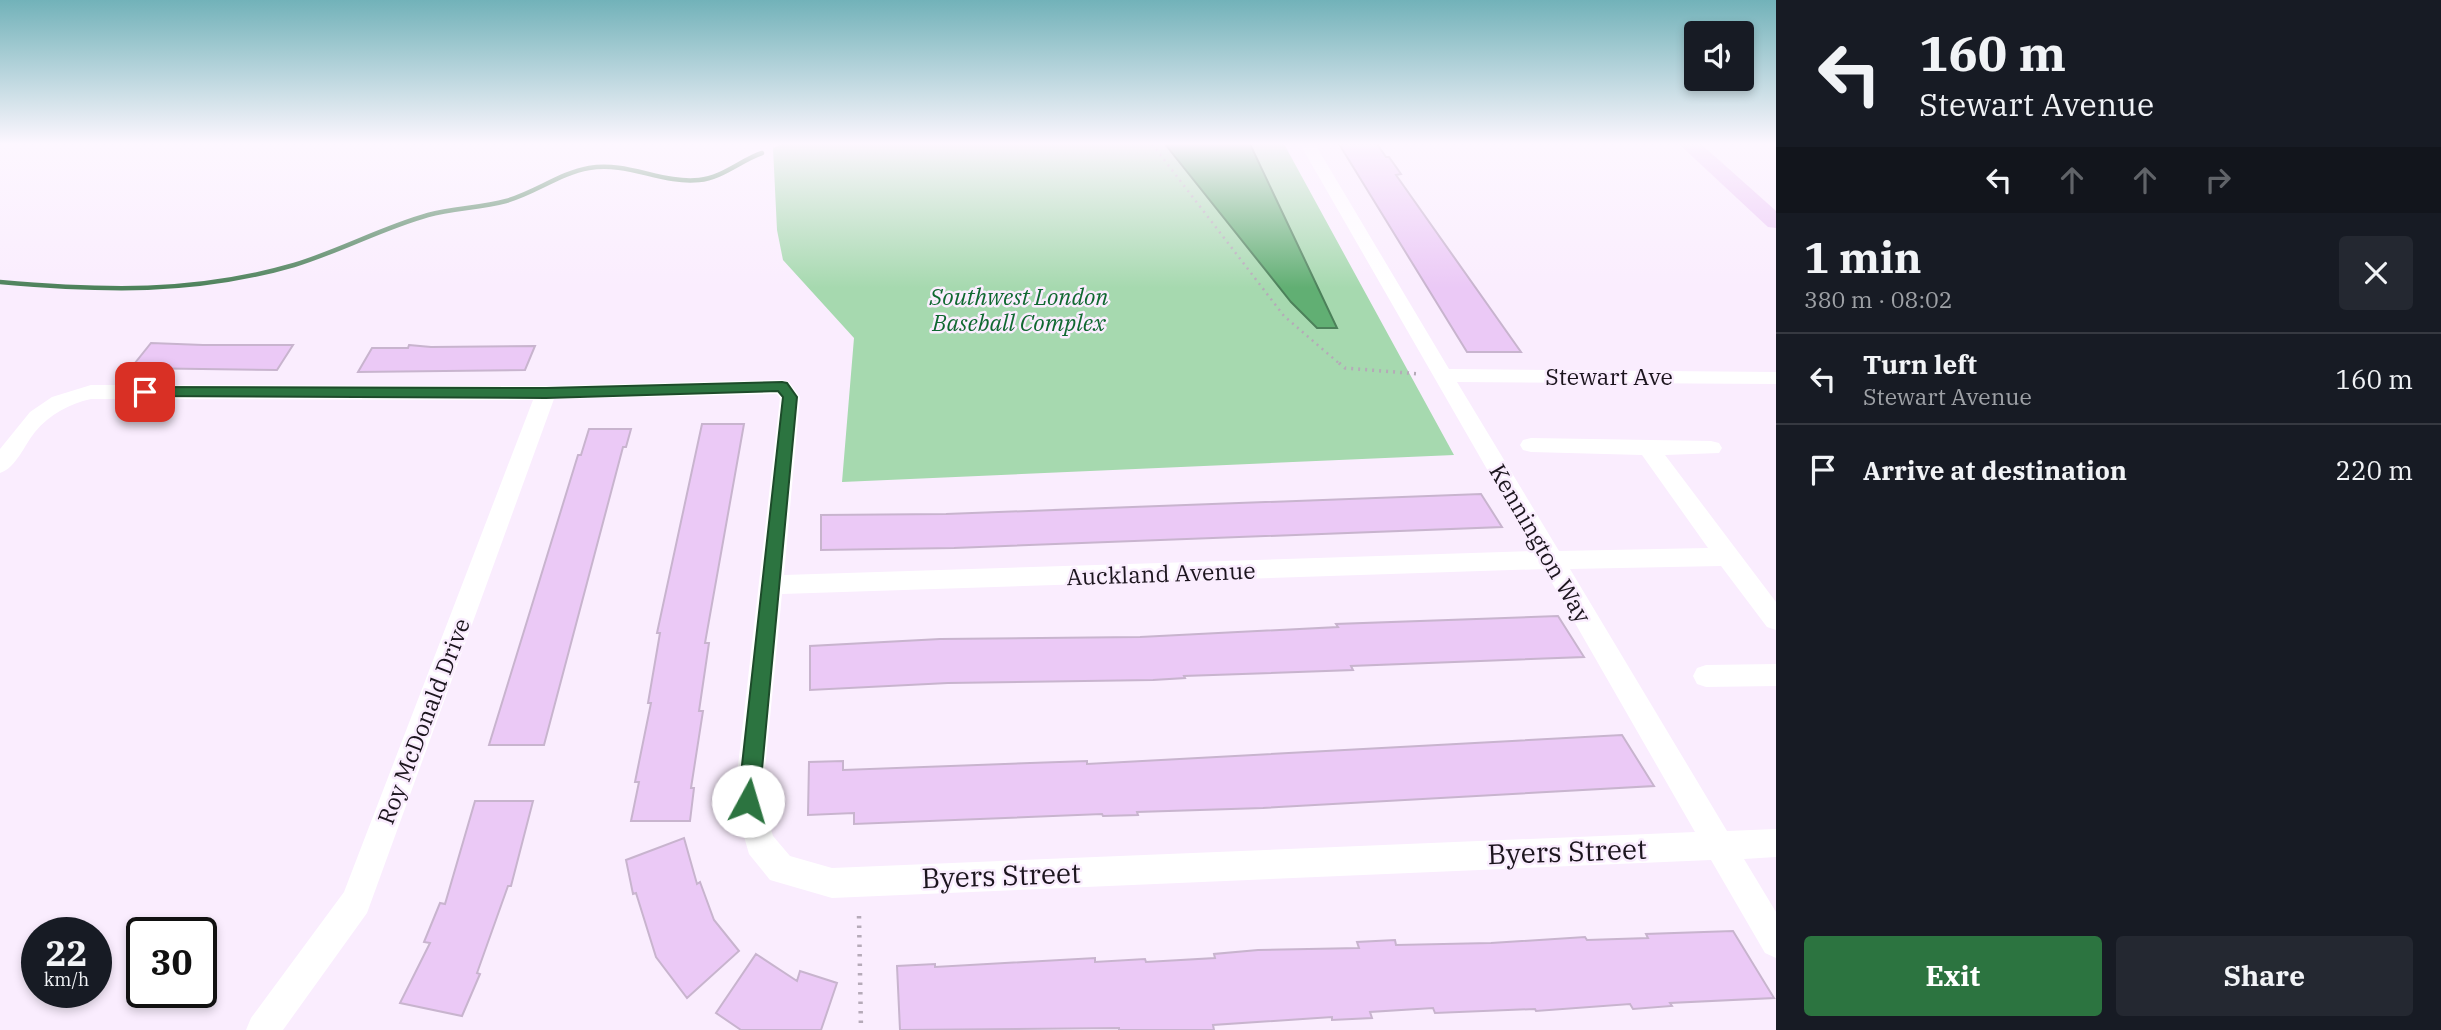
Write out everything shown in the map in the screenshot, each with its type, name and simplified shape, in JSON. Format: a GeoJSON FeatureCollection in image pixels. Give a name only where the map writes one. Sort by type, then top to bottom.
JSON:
{"type":"FeatureCollection","features":[{"type":"Feature","properties":{"kind":"main road"},"geometry":{"type":"LineString","coordinates":[[1743,192],[1776,222]]}},
{"type":"Feature","properties":{"kind":"street","name":"Kennington Way"},"geometry":{"type":"LineString","coordinates":[[1335,192],[1776,942]]}},
{"type":"Feature","properties":{"kind":"street","name":"Stewart Ave"},"geometry":{"type":"LineString","coordinates":[[1443,375],[1776,377]]}},
{"type":"Feature","properties":{"kind":"street","name":"Byers Street"},"geometry":{"type":"LineString","coordinates":[[546,393],[782,387],[790,397],[748,801],[760,844],[781,869],[832,883],[1718,844]]}},
{"type":"Feature","properties":{"kind":"street"},"geometry":{"type":"LineString","coordinates":[[0,466],[36,418],[50,405],[70,396],[91,392],[546,393]]}},
{"type":"Feature","properties":{"kind":"street","name":"Roy McDonald Drive"},"geometry":{"type":"LineString","coordinates":[[263,1030],[356,902],[546,393]]}},
{"type":"Feature","properties":{"kind":"street"},"geometry":{"type":"LineString","coordinates":[[1531,445],[1711,448]]}},
{"type":"Feature","properties":{"kind":"street"},"geometry":{"type":"LineString","coordinates":[[1648,448],[1727,558],[1776,620]]}},
{"type":"Feature","properties":{"kind":"street","name":"Auckland Avenue"},"geometry":{"type":"LineString","coordinates":[[771,586],[1552,561],[1727,558]]}},
{"type":"Feature","properties":{"kind":"street"},"geometry":{"type":"LineString","coordinates":[[1706,676],[1776,676]]}},
{"type":"Feature","properties":{"kind":"lane"},"geometry":{"type":"LineString","coordinates":[[1718,844],[1776,842]]}},
{"type":"Feature","properties":{"kind":"path"},"geometry":{"type":"LineString","coordinates":[[1189,192],[1284,316],[1345,368],[1443,375]]}},
{"type":"Feature","properties":{"kind":"path"},"geometry":{"type":"LineString","coordinates":[[859,916],[861,1030]]}},
{"type":"Feature","properties":{"kind":"green space","name":"Southwest London Baseball Complex"},"geometry":{"type":"Polygon","coordinates":[[[775,192],[1310,192],[1454,455],[842,482],[854,338],[783,260],[777,230],[775,192]]]}},
{"type":"Feature","properties":{"kind":"shaded area"},"geometry":{"type":"Polygon","coordinates":[[[1203,192],[1273,192],[1337,328],[1317,328],[1291,302],[1203,192]]]}},
{"type":"Feature","properties":{"kind":"building"},"geometry":{"type":"Polygon","coordinates":[[[1369,192],[1408,192],[1521,352],[1467,352],[1369,192]]]}},
{"type":"Feature","properties":{"kind":"building"},"geometry":{"type":"Polygon","coordinates":[[[151,343],[293,345],[277,370],[131,368],[151,343]]]}},
{"type":"Feature","properties":{"kind":"building"},"geometry":{"type":"Polygon","coordinates":[[[409,345],[535,346],[525,370],[358,372],[372,348],[408,348],[409,345]]]}},
{"type":"Feature","properties":{"kind":"building"},"geometry":{"type":"Polygon","coordinates":[[[702,424],[744,424],[705,643],[709,643],[699,711],[703,711],[691,788],[694,788],[690,821],[631,821],[639,782],[635,782],[651,703],[648,703],[660,633],[657,633],[702,424]]]}},
{"type":"Feature","properties":{"kind":"building"},"geometry":{"type":"Polygon","coordinates":[[[589,429],[631,429],[626,447],[623,447],[544,745],[489,745],[578,455],[581,455],[589,429]]]}},
{"type":"Feature","properties":{"kind":"building"},"geometry":{"type":"Polygon","coordinates":[[[1481,494],[1502,527],[954,548],[821,550],[821,515],[946,514],[1481,494]]]}},
{"type":"Feature","properties":{"kind":"building"},"geometry":{"type":"Polygon","coordinates":[[[1558,616],[1584,657],[1351,666],[1353,670],[1184,676],[1185,678],[1153,680],[948,683],[810,690],[810,646],[940,639],[1140,637],[1338,627],[1336,624],[1558,616]]]}},
{"type":"Feature","properties":{"kind":"building"},"geometry":{"type":"Polygon","coordinates":[[[1622,735],[1654,786],[1263,808],[1137,812],[1138,815],[1102,814],[854,824],[854,813],[808,815],[809,762],[843,761],[843,770],[1087,761],[1087,764],[1622,735]]]}},
{"type":"Feature","properties":{"kind":"building"},"geometry":{"type":"Polygon","coordinates":[[[475,801],[533,801],[511,886],[508,886],[477,973],[480,974],[462,1016],[400,1003],[430,943],[424,942],[440,903],[445,904],[475,801]]]}},
{"type":"Feature","properties":{"kind":"building"},"geometry":{"type":"Polygon","coordinates":[[[684,838],[697,884],[700,882],[714,920],[739,951],[687,998],[656,957],[636,893],[633,894],[626,860],[684,838]]]}},
{"type":"Feature","properties":{"kind":"building"},"geometry":{"type":"Polygon","coordinates":[[[1733,931],[1774,998],[1670,1003],[1672,1006],[1633,1009],[1630,1004],[1536,1011],[1435,1013],[1433,1008],[1370,1012],[1372,1018],[1332,1020],[1332,1017],[1213,1025],[1214,1030],[900,1030],[897,966],[935,964],[935,967],[1095,958],[1095,962],[1145,959],[1146,962],[1215,958],[1214,954],[1258,950],[1359,948],[1357,942],[1395,940],[1396,945],[1491,943],[1585,937],[1587,940],[1648,938],[1646,934],[1733,931]]]}},
{"type":"Feature","properties":{"kind":"building"},"geometry":{"type":"Polygon","coordinates":[[[756,954],[797,981],[800,971],[837,983],[821,1030],[741,1030],[716,1013],[756,954]]]}},
{"type":"Feature","properties":{"kind":"waterway"},"geometry":{"type":"LineString","coordinates":[[0,282],[148,288],[220,281],[294,265],[428,215],[506,201],[529,192]]}},
{"type":"Feature","properties":{"kind":"route"},"geometry":{"type":"LineString","coordinates":[[145,392],[546,393],[782,387],[790,397],[748,801]]}}]}
